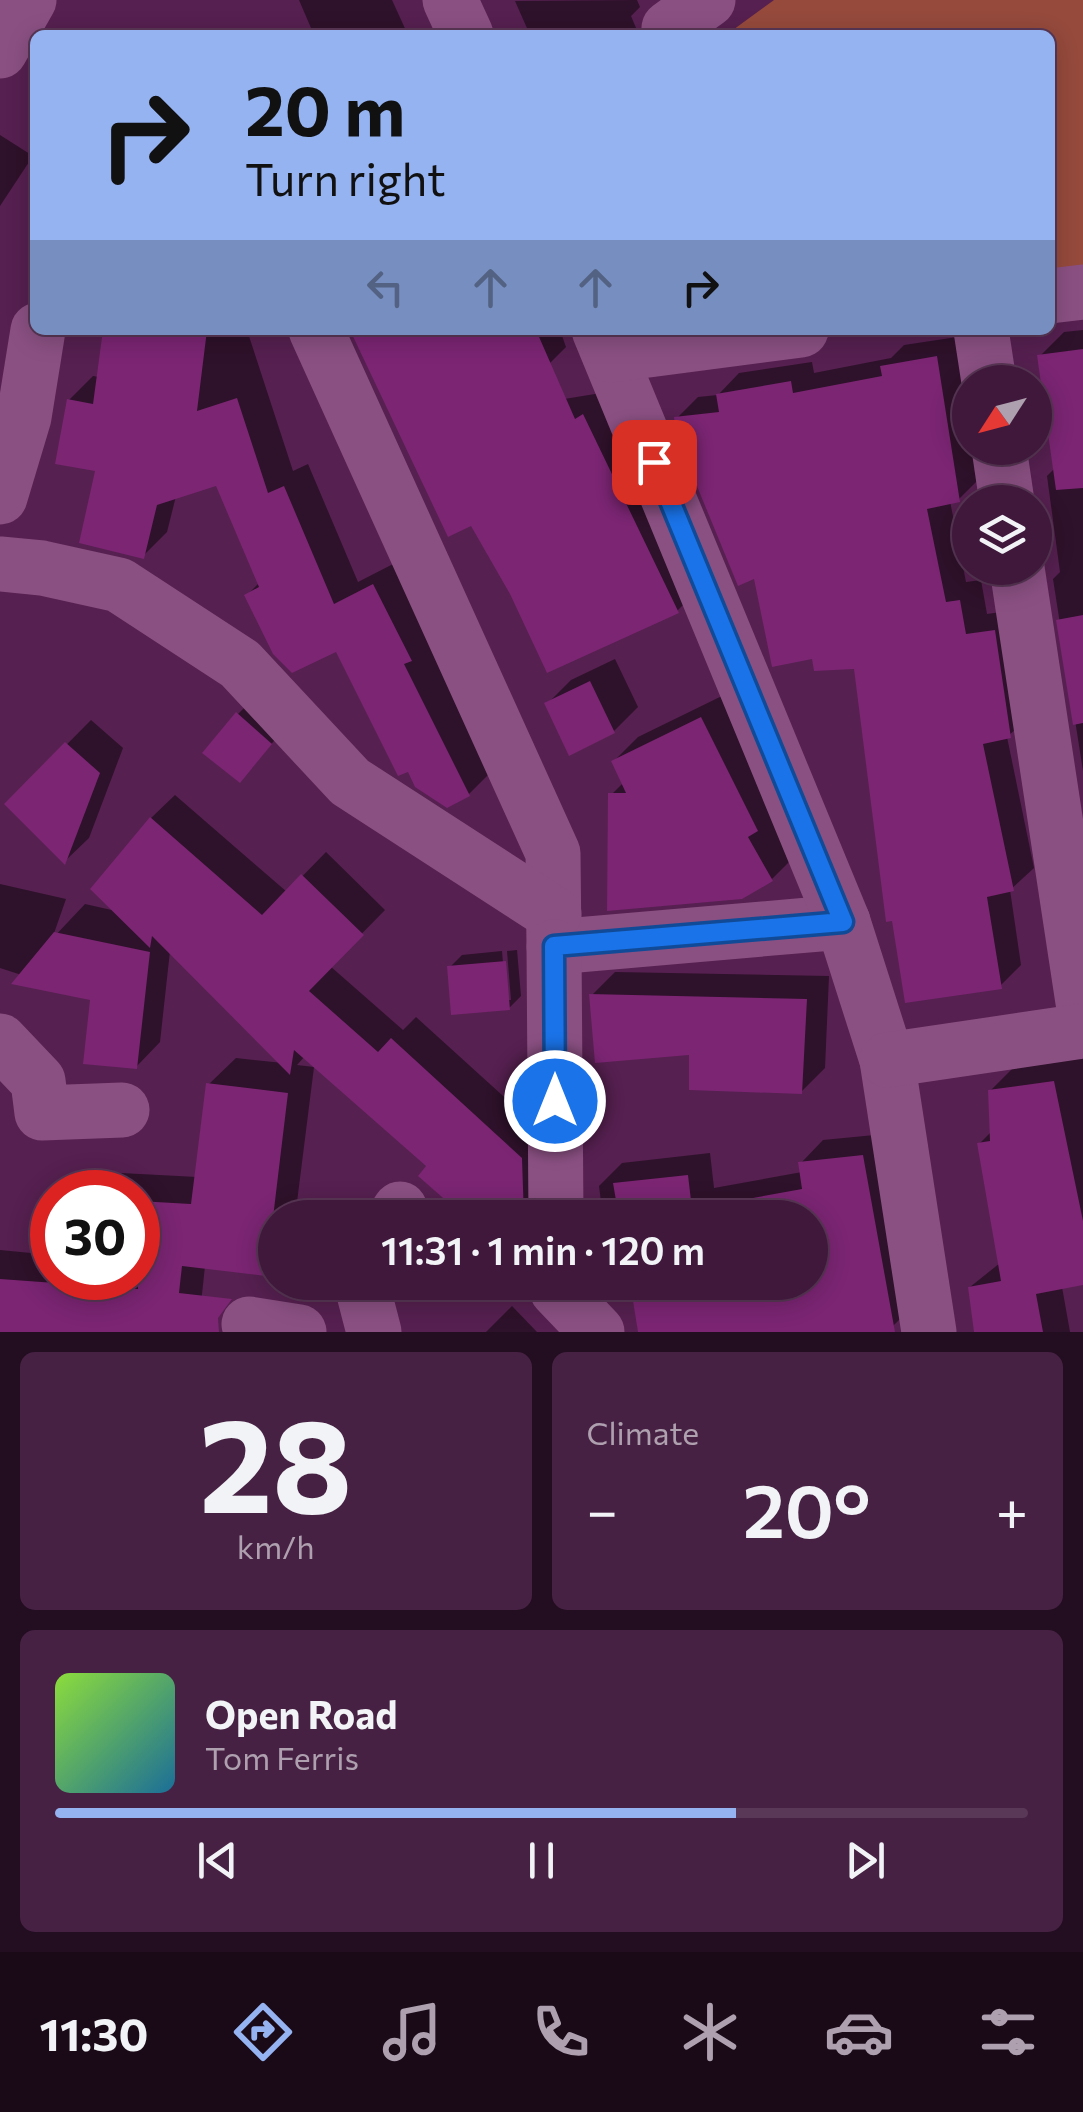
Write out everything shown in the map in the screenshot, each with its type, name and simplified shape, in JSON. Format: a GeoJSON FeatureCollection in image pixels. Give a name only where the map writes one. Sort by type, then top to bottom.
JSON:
{"type":"FeatureCollection","features":[{"type":"Feature","properties":{"kind":"street"},"geometry":{"type":"LineString","coordinates":[[0,51],[29,0]]}},
{"type":"Feature","properties":{"kind":"street"},"geometry":{"type":"LineString","coordinates":[[450,0],[464,30]]}},
{"type":"Feature","properties":{"kind":"street"},"geometry":{"type":"LineString","coordinates":[[1055,295],[1083,292]]}},
{"type":"Feature","properties":{"kind":"street"},"geometry":{"type":"LineString","coordinates":[[0,497],[12,409],[36,335]]}},
{"type":"Feature","properties":{"kind":"street"},"geometry":{"type":"LineString","coordinates":[[318,335],[553,853],[556,1200]]}},
{"type":"Feature","properties":{"kind":"street"},"geometry":{"type":"LineString","coordinates":[[725,335],[604,343],[843,922],[887,1060],[929,1332]]}},
{"type":"Feature","properties":{"kind":"street"},"geometry":{"type":"LineString","coordinates":[[982,335],[986,365]]}},
{"type":"Feature","properties":{"kind":"street"},"geometry":{"type":"LineString","coordinates":[[0,564],[42,568],[118,585],[240,664],[350,782],[554,930],[843,922]]}},
{"type":"Feature","properties":{"kind":"street"},"geometry":{"type":"LineString","coordinates":[[1020,585],[1083,1002]]}},
{"type":"Feature","properties":{"kind":"street"},"geometry":{"type":"LineString","coordinates":[[887,1060],[1083,1032]]}},
{"type":"Feature","properties":{"kind":"street"},"geometry":{"type":"LineString","coordinates":[[0,1041],[38,1081],[42,1113],[122,1110]]}},
{"type":"Feature","properties":{"kind":"street"},"geometry":{"type":"LineString","coordinates":[[366,1300],[374,1332]]}},
{"type":"Feature","properties":{"kind":"street"},"geometry":{"type":"LineString","coordinates":[[567,1300],[597,1332]]}},
{"type":"Feature","properties":{"kind":"shaded area"},"geometry":{"type":"Polygon","coordinates":[[[774,0],[1083,0],[1083,268],[1055,271],[1055,30],[733,30],[774,0]]]}},
{"type":"Feature","properties":{"kind":"building"},"geometry":{"type":"Polygon","coordinates":[[[102,335],[206,335],[197,411],[237,398],[268,493],[284,486],[334,604],[373,584],[412,661],[404,664],[470,796],[447,808],[415,787],[408,772],[398,776],[336,652],[292,673],[273,654],[244,595],[259,587],[216,486],[157,505],[144,559],[79,543],[95,471],[55,464],[67,399],[93,404],[102,335]]]}},
{"type":"Feature","properties":{"kind":"building"},"geometry":{"type":"Polygon","coordinates":[[[352,335],[538,335],[575,419],[583,414],[679,613],[547,673],[510,594],[471,526],[448,537],[352,335]]]}},
{"type":"Feature","properties":{"kind":"building"},"geometry":{"type":"Polygon","coordinates":[[[1083,349],[1083,488],[1056,490],[1052,462],[1052,365],[1038,365],[1037,355],[1083,349]]]}},
{"type":"Feature","properties":{"kind":"building"},"geometry":{"type":"Polygon","coordinates":[[[937,356],[957,485],[952,485],[952,504],[927,509],[946,602],[960,600],[966,634],[995,630],[1011,738],[983,744],[1014,891],[987,897],[1002,989],[905,1003],[892,921],[886,922],[854,669],[814,671],[812,659],[772,667],[754,579],[738,586],[676,435],[674,417],[719,412],[716,394],[791,381],[793,393],[882,376],[880,366],[937,356]]]}},
{"type":"Feature","properties":{"kind":"building"},"geometry":{"type":"Polygon","coordinates":[[[1083,615],[1083,723],[1073,725],[1056,620],[1083,615]]]}},
{"type":"Feature","properties":{"kind":"building"},"geometry":{"type":"Polygon","coordinates":[[[590,681],[615,733],[569,756],[544,703],[590,681]]]}},
{"type":"Feature","properties":{"kind":"building"},"geometry":{"type":"Polygon","coordinates":[[[236,712],[272,744],[240,783],[202,753],[236,712]]]}},
{"type":"Feature","properties":{"kind":"building"},"geometry":{"type":"Polygon","coordinates":[[[701,717],[758,831],[748,837],[773,881],[742,899],[607,911],[608,793],[626,793],[611,761],[701,717]]]}},
{"type":"Feature","properties":{"kind":"building"},"geometry":{"type":"Polygon","coordinates":[[[65,742],[100,773],[65,865],[4,804],[65,742]]]}},
{"type":"Feature","properties":{"kind":"building"},"geometry":{"type":"Polygon","coordinates":[[[150,817],[262,915],[301,874],[364,935],[309,991],[378,1052],[391,1038],[522,1158],[523,1200],[445,1200],[418,1176],[426,1166],[294,1050],[290,1075],[152,936],[150,948],[90,889],[150,817]]]}},
{"type":"Feature","properties":{"kind":"building"},"geometry":{"type":"Polygon","coordinates":[[[54,932],[150,952],[137,1069],[83,1064],[90,1000],[11,984],[54,932]]]}},
{"type":"Feature","properties":{"kind":"building"},"geometry":{"type":"Polygon","coordinates":[[[506,961],[510,1010],[451,1015],[447,966],[506,961]]]}},
{"type":"Feature","properties":{"kind":"building"},"geometry":{"type":"Polygon","coordinates":[[[589,994],[807,999],[802,1094],[689,1090],[689,1055],[595,1063],[589,994]]]}},
{"type":"Feature","properties":{"kind":"building"},"geometry":{"type":"Polygon","coordinates":[[[1054,1081],[1083,1221],[1083,1285],[1036,1294],[1043,1332],[974,1332],[968,1287],[1001,1281],[977,1143],[990,1141],[988,1090],[1054,1081]]]}},
{"type":"Feature","properties":{"kind":"building"},"geometry":{"type":"Polygon","coordinates":[[[206,1083],[288,1093],[275,1200],[258,1200],[258,1275],[182,1266],[179,1293],[232,1299],[218,1318],[219,1332],[0,1332],[0,1279],[30,1281],[30,1300],[160,1300],[160,1202],[191,1204],[206,1083]]]}},
{"type":"Feature","properties":{"kind":"building"},"geometry":{"type":"Polygon","coordinates":[[[863,1155],[895,1332],[638,1332],[633,1300],[828,1300],[828,1200],[742,1200],[802,1189],[798,1162],[863,1155]]]}},
{"type":"Feature","properties":{"kind":"building"},"geometry":{"type":"Polygon","coordinates":[[[688,1175],[691,1200],[616,1200],[613,1183],[688,1175]]]}},
{"type":"Feature","properties":{"kind":"route"},"geometry":{"type":"LineString","coordinates":[[555,1101],[554,946],[843,922],[654,462]]}}]}
